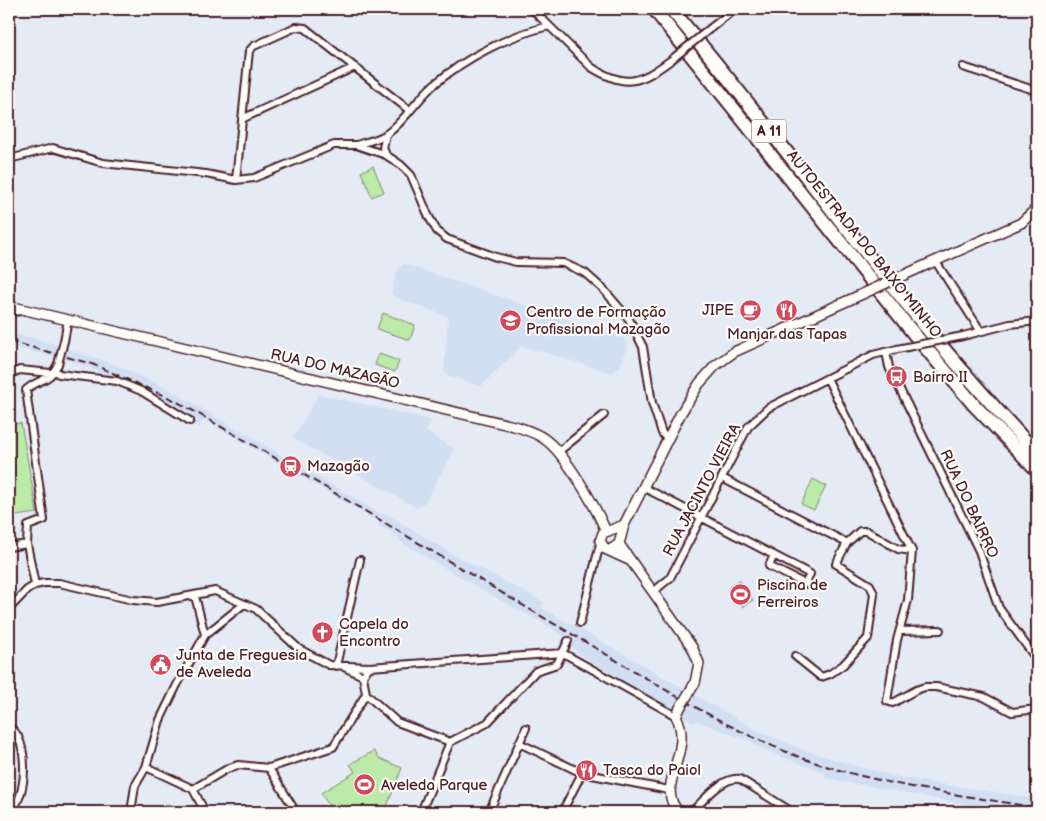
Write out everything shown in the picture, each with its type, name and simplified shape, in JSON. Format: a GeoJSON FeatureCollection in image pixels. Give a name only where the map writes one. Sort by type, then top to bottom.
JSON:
{"type":"FeatureCollection","features":[{"type":"Feature","properties":{"kind":"highway","name":"AUTOESTRADA DO BAIXO MINHO"},"geometry":{"type":"LineString","coordinates":[[654,9],[920,340],[975,406],[1037,470]]}},
{"type":"Feature","properties":{"kind":"highway","name":"AUTOESTRADA DO BAIXO MINHO"},"geometry":{"type":"LineString","coordinates":[[670,9],[924,326],[985,398],[1037,453]]}},
{"type":"Feature","properties":{"kind":"street"},"geometry":{"type":"LineString","coordinates":[[532,9],[590,67],[621,81],[649,77],[736,9]]}},
{"type":"Feature","properties":{"kind":"street"},"geometry":{"type":"LineString","coordinates":[[236,180],[250,49],[301,26],[409,110]]}},
{"type":"Feature","properties":{"kind":"street"},"geometry":{"type":"LineString","coordinates":[[356,145],[386,134],[437,82],[461,66],[489,49],[530,30],[549,26]]}},
{"type":"Feature","properties":{"kind":"street"},"geometry":{"type":"LineString","coordinates":[[963,66],[1037,91]]}},
{"type":"Feature","properties":{"kind":"street"},"geometry":{"type":"LineString","coordinates":[[244,118],[355,67]]}},
{"type":"Feature","properties":{"kind":"street"},"geometry":{"type":"LineString","coordinates":[[386,134],[383,148],[386,156]]}},
{"type":"Feature","properties":{"kind":"street"},"geometry":{"type":"LineString","coordinates":[[9,159],[53,148],[103,163],[206,174],[236,180],[254,178],[321,148],[342,144],[356,145],[386,156],[401,165],[411,175],[428,217],[437,230],[447,239],[502,259],[516,262],[562,263],[584,273],[604,290],[629,319],[644,347],[652,403],[662,433],[667,439]]}},
{"type":"Feature","properties":{"kind":"street"},"geometry":{"type":"LineString","coordinates":[[610,550],[619,541],[624,525],[667,439],[699,384],[715,366],[734,352],[1021,223],[1037,208]]}},
{"type":"Feature","properties":{"kind":"street"},"geometry":{"type":"LineString","coordinates":[[936,262],[980,330]]}},
{"type":"Feature","properties":{"kind":"street","name":"RUA DO MAZAGÃO"},"geometry":{"type":"LineString","coordinates":[[9,306],[23,311],[68,320],[518,427],[542,437],[558,452],[596,509],[608,531]]}},
{"type":"Feature","properties":{"kind":"street"},"geometry":{"type":"LineString","coordinates":[[9,312],[23,311]]}},
{"type":"Feature","properties":{"kind":"street"},"geometry":{"type":"LineString","coordinates":[[35,585],[24,544],[28,526],[44,520],[26,390],[32,385],[46,380],[57,367],[68,320]]}},
{"type":"Feature","properties":{"kind":"street","name":"RUA JACINTO VIEIRA"},"geometry":{"type":"LineString","coordinates":[[653,592],[670,578],[748,427],[768,408],[874,355],[963,336],[980,330],[1037,321]]}},
{"type":"Feature","properties":{"kind":"street","name":"RUA DO BAIRRO"},"geometry":{"type":"LineString","coordinates":[[886,352],[889,367],[979,551],[1000,608],[1036,657]]}},
{"type":"Feature","properties":{"kind":"street"},"geometry":{"type":"LineString","coordinates":[[9,374],[20,370],[51,372],[57,367]]}},
{"type":"Feature","properties":{"kind":"street"},"geometry":{"type":"LineString","coordinates":[[57,367],[59,374],[117,381],[141,391],[190,421]]}},
{"type":"Feature","properties":{"kind":"street"},"geometry":{"type":"LineString","coordinates":[[827,378],[912,552],[908,600],[886,697],[890,703],[903,699],[916,690],[930,687],[984,697],[1012,712],[1037,709]]}},
{"type":"Feature","properties":{"kind":"street"},"geometry":{"type":"LineString","coordinates":[[558,452],[604,415]]}},
{"type":"Feature","properties":{"kind":"street"},"geometry":{"type":"LineString","coordinates":[[722,478],[847,543]]}},
{"type":"Feature","properties":{"kind":"street"},"geometry":{"type":"LineString","coordinates":[[643,487],[774,555],[810,574],[805,584],[770,566],[774,555]]}},
{"type":"Feature","properties":{"kind":"street"},"geometry":{"type":"LineString","coordinates":[[580,623],[600,538],[608,531],[624,525]]}},
{"type":"Feature","properties":{"kind":"street"},"geometry":{"type":"LineString","coordinates":[[608,531],[616,533],[619,541],[692,647],[699,663],[695,683],[676,716]]}},
{"type":"Feature","properties":{"kind":"street"},"geometry":{"type":"LineString","coordinates":[[795,656],[821,676],[830,674],[843,665],[868,638],[874,594],[870,585],[836,564],[847,543],[860,531],[867,531],[898,549],[912,552]]}},
{"type":"Feature","properties":{"kind":"street"},"geometry":{"type":"LineString","coordinates":[[9,549],[24,544]]}},
{"type":"Feature","properties":{"kind":"street"},"geometry":{"type":"LineString","coordinates":[[600,544],[605,549],[633,562]]}},
{"type":"Feature","properties":{"kind":"street"},"geometry":{"type":"LineString","coordinates":[[338,666],[360,560]]}},
{"type":"Feature","properties":{"kind":"street"},"geometry":{"type":"LineString","coordinates":[[9,609],[35,585],[60,583],[133,600],[157,602],[215,591],[256,609],[298,649],[329,665],[369,668],[563,653],[676,716],[682,732],[682,742],[669,790],[671,802],[679,812]]}},
{"type":"Feature","properties":{"kind":"street"},"geometry":{"type":"LineString","coordinates":[[195,596],[201,626],[205,635]]}},
{"type":"Feature","properties":{"kind":"street"},"geometry":{"type":"LineString","coordinates":[[131,812],[135,786],[146,767],[160,720],[205,635],[244,604]]}},
{"type":"Feature","properties":{"kind":"street"},"geometry":{"type":"LineString","coordinates":[[900,630],[940,630]]}},
{"type":"Feature","properties":{"kind":"street"},"geometry":{"type":"LineString","coordinates":[[421,812],[450,742],[487,723],[505,706],[520,685],[536,672],[557,664],[568,641]]}},
{"type":"Feature","properties":{"kind":"street"},"geometry":{"type":"LineString","coordinates":[[338,666],[363,676]]}},
{"type":"Feature","properties":{"kind":"street"},"geometry":{"type":"LineString","coordinates":[[369,668],[363,676],[366,694],[397,722],[450,742]]}},
{"type":"Feature","properties":{"kind":"street"},"geometry":{"type":"LineString","coordinates":[[193,789],[227,769],[238,765],[269,768],[332,747],[366,694]]}},
{"type":"Feature","properties":{"kind":"street"},"geometry":{"type":"LineString","coordinates":[[9,727],[18,736],[24,764],[24,780],[18,802],[9,812]]}},
{"type":"Feature","properties":{"kind":"street"},"geometry":{"type":"LineString","coordinates":[[489,812],[526,728]]}},
{"type":"Feature","properties":{"kind":"street"},"geometry":{"type":"LineString","coordinates":[[520,743],[582,773],[669,790]]}},
{"type":"Feature","properties":{"kind":"street"},"geometry":{"type":"LineString","coordinates":[[146,767],[193,789],[205,812]]}},
{"type":"Feature","properties":{"kind":"street"},"geometry":{"type":"LineString","coordinates":[[269,768],[296,812]]}},
{"type":"Feature","properties":{"kind":"street"},"geometry":{"type":"LineString","coordinates":[[562,812],[582,773]]}},
{"type":"Feature","properties":{"kind":"street"},"geometry":{"type":"LineString","coordinates":[[691,812],[720,785],[735,778],[740,779],[792,812]]}},
{"type":"Feature","properties":{"kind":"shaded area","name":"Centro de Formação Profissional Mazagão"},"geometry":{"type":"Polygon","coordinates":[[[404,264],[624,338],[628,346],[620,367],[612,373],[522,346],[481,386],[448,376],[444,371],[448,317],[394,297],[391,293],[398,268],[404,264]]]}},
{"type":"Feature","properties":{"kind":"shaded area"},"geometry":{"type":"Polygon","coordinates":[[[9,333],[38,339],[114,364],[169,389],[383,515],[385,513],[453,554],[544,602],[541,607],[755,729],[798,748],[899,777],[1037,799],[1037,812],[1007,812],[824,778],[826,773],[782,757],[752,744],[752,742],[696,721],[694,723],[583,657],[571,646],[571,641],[543,623],[487,593],[398,540],[399,537],[378,525],[379,522],[204,419],[199,427],[171,406],[110,376],[64,359],[9,346],[9,333]]]}},
{"type":"Feature","properties":{"kind":"shaded area"},"geometry":{"type":"Polygon","coordinates":[[[319,394],[432,420],[426,432],[455,449],[425,502],[417,508],[293,438],[319,394]]]}},
{"type":"Feature","properties":{"kind":"green space"},"geometry":{"type":"Polygon","coordinates":[[[373,166],[384,192],[372,197],[361,172],[373,166]]]}},
{"type":"Feature","properties":{"kind":"green space"},"geometry":{"type":"Polygon","coordinates":[[[383,313],[415,325],[410,340],[377,329],[383,313]]]}},
{"type":"Feature","properties":{"kind":"green space"},"geometry":{"type":"Polygon","coordinates":[[[379,354],[399,361],[395,372],[375,365],[379,354]]]}},
{"type":"Feature","properties":{"kind":"green space"},"geometry":{"type":"Polygon","coordinates":[[[21,423],[37,513],[9,517],[9,425],[21,423]]]}},
{"type":"Feature","properties":{"kind":"green space"},"geometry":{"type":"Polygon","coordinates":[[[813,479],[826,486],[814,510],[801,504],[813,479]]]}},
{"type":"Feature","properties":{"kind":"green space","name":"Aveleda Parque"},"geometry":{"type":"Polygon","coordinates":[[[374,751],[379,758],[402,768],[387,806],[382,812],[333,812],[321,793],[355,772],[350,764],[374,751]]]}},
{"type":"Feature","properties":{"kind":"water","name":"Piscina de Ferreiros"},"geometry":{"type":"Polygon","coordinates":[[[739,580],[753,600],[743,607],[729,587],[739,580]]]}},
{"type":"Feature","properties":{"kind":"railway"},"geometry":{"type":"LineString","coordinates":[[9,341],[92,364],[172,399],[328,489],[666,690],[721,721],[776,748],[833,768],[891,783],[1037,808]]}},
{"type":"Feature","properties":{"kind":"place","name":"JIPE"},"geometry":{"type":"Point","coordinates":[750,310]}},
{"type":"Feature","properties":{"kind":"place","name":"Manjar das Tapas"},"geometry":{"type":"Point","coordinates":[787,311]}},
{"type":"Feature","properties":{"kind":"place","name":"Centro de Formação Profissional Mazagão"},"geometry":{"type":"Point","coordinates":[510,321]}},
{"type":"Feature","properties":{"kind":"place","name":"Bairro II"},"geometry":{"type":"Point","coordinates":[897,377]}},
{"type":"Feature","properties":{"kind":"place","name":"Mazagão"},"geometry":{"type":"Point","coordinates":[291,466]}},
{"type":"Feature","properties":{"kind":"place","name":"Piscina de Ferreiros"},"geometry":{"type":"Point","coordinates":[741,594]}},
{"type":"Feature","properties":{"kind":"place","name":"Capela do Encontro"},"geometry":{"type":"Point","coordinates":[323,633]}},
{"type":"Feature","properties":{"kind":"place","name":"Junta de Freguesia de Aveleda"},"geometry":{"type":"Point","coordinates":[160,664]}},
{"type":"Feature","properties":{"kind":"place","name":"Tasca do Paiol"},"geometry":{"type":"Point","coordinates":[587,770]}},
{"type":"Feature","properties":{"kind":"place","name":"Aveleda Parque"},"geometry":{"type":"Point","coordinates":[365,785]}}]}
